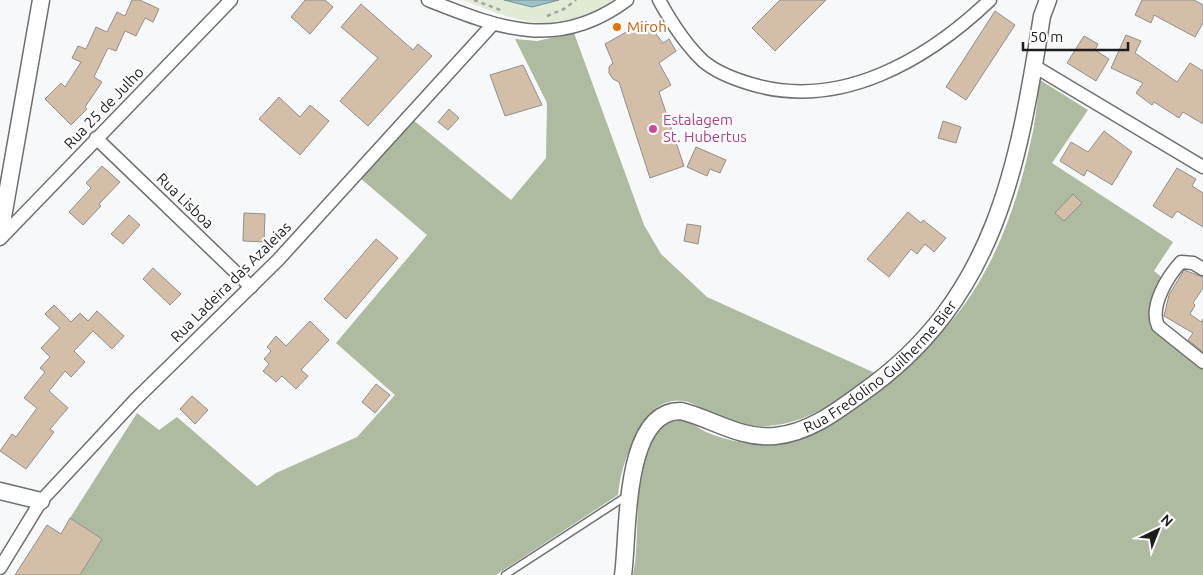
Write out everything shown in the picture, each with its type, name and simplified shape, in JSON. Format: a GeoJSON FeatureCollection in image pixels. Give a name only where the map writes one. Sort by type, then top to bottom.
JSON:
{"type":"FeatureCollection","features":[{"type":"Feature","properties":{"kind":"street"},"geometry":{"type":"LineString","coordinates":[[0,234],[41,0]]}},
{"type":"Feature","properties":{"kind":"street","name":"Rua 25 de Julho"},"geometry":{"type":"LineString","coordinates":[[0,239],[231,0]]}},
{"type":"Feature","properties":{"kind":"street"},"geometry":{"type":"LineString","coordinates":[[428,0],[493,24],[534,32],[567,28],[586,22],[627,0]]}},
{"type":"Feature","properties":{"kind":"street"},"geometry":{"type":"LineString","coordinates":[[659,0],[683,39],[705,62],[717,71],[761,87],[796,93],[840,87],[879,76],[901,66],[956,31],[990,0]]}},
{"type":"Feature","properties":{"kind":"street","name":"Rua Fredolino Guilherme Bier"},"geometry":{"type":"LineString","coordinates":[[623,575],[629,494],[638,454],[647,435],[661,415],[670,411],[681,411],[742,434],[775,436],[792,433],[824,420],[897,366],[918,346],[959,296],[976,267],[991,234],[1021,140],[1042,16],[1048,0]]}},
{"type":"Feature","properties":{"kind":"street","name":"Rua Ladeira das Azaleias"},"geometry":{"type":"LineString","coordinates":[[0,568],[41,501],[135,400],[251,287],[493,24]]}},
{"type":"Feature","properties":{"kind":"street"},"geometry":{"type":"LineString","coordinates":[[1034,66],[1203,167]]}},
{"type":"Feature","properties":{"kind":"street","name":"Rua Lisboa"},"geometry":{"type":"LineString","coordinates":[[96,138],[251,287]]}},
{"type":"Feature","properties":{"kind":"street"},"geometry":{"type":"LineString","coordinates":[[1203,269],[1193,263],[1181,262],[1172,272],[1155,310],[1158,326],[1203,362]]}},
{"type":"Feature","properties":{"kind":"street"},"geometry":{"type":"LineString","coordinates":[[0,491],[41,501]]}},
{"type":"Feature","properties":{"kind":"lane"},"geometry":{"type":"LineString","coordinates":[[505,575],[629,494]]}},
{"type":"Feature","properties":{"kind":"path"},"geometry":{"type":"LineString","coordinates":[[474,0],[511,13]]}},
{"type":"Feature","properties":{"kind":"path"},"geometry":{"type":"LineString","coordinates":[[544,17],[564,9],[576,0]]}},
{"type":"Feature","properties":{"kind":"green space"},"geometry":{"type":"Polygon","coordinates":[[[463,0],[613,0],[594,12],[575,20],[539,23],[502,15],[463,0]]]}},
{"type":"Feature","properties":{"kind":"green space"},"geometry":{"type":"Polygon","coordinates":[[[574,33],[644,225],[661,254],[707,297],[875,373],[825,408],[811,415],[783,424],[754,426],[741,424],[721,418],[694,404],[683,401],[668,402],[662,405],[645,420],[633,443],[623,468],[618,495],[496,575],[80,575],[102,539],[70,518],[137,413],[159,430],[177,417],[257,486],[276,473],[357,437],[395,395],[336,343],[427,235],[360,178],[412,119],[511,200],[546,158],[547,103],[515,39],[537,41],[574,33]]]}},
{"type":"Feature","properties":{"kind":"green space"},"geometry":{"type":"Polygon","coordinates":[[[1040,80],[1088,110],[1052,163],[1173,242],[1154,271],[1164,279],[1151,302],[1150,327],[1203,368],[1203,575],[633,575],[641,475],[645,455],[652,438],[662,425],[670,420],[679,418],[713,435],[750,443],[777,444],[800,439],[832,423],[884,387],[932,343],[960,311],[982,278],[1000,240],[1015,200],[1033,133],[1040,80]]]}},
{"type":"Feature","properties":{"kind":"water"},"geometry":{"type":"Polygon","coordinates":[[[504,0],[559,0],[532,7],[504,0]]]}},
{"type":"Feature","properties":{"kind":"building"},"geometry":{"type":"Polygon","coordinates":[[[132,0],[140,0],[159,9],[153,22],[145,18],[136,36],[125,31],[116,51],[108,48],[94,77],[102,82],[85,107],[87,109],[71,125],[45,99],[61,83],[65,87],[81,62],[72,58],[78,46],[86,49],[96,27],[107,32],[117,12],[125,16],[132,0]]]}},
{"type":"Feature","properties":{"kind":"building"},"geometry":{"type":"Polygon","coordinates":[[[305,0],[325,0],[333,7],[310,34],[291,17],[305,0]]]}},
{"type":"Feature","properties":{"kind":"building"},"geometry":{"type":"Polygon","coordinates":[[[780,0],[826,0],[775,51],[752,28],[780,0]]]}},
{"type":"Feature","properties":{"kind":"building"},"geometry":{"type":"Polygon","coordinates":[[[1142,0],[1194,0],[1203,5],[1203,23],[1195,37],[1154,15],[1151,23],[1135,15],[1142,0]]]}},
{"type":"Feature","properties":{"kind":"building"},"geometry":{"type":"Polygon","coordinates":[[[361,4],[413,50],[418,44],[432,56],[368,126],[340,101],[378,58],[341,27],[361,4]]]}},
{"type":"Feature","properties":{"kind":"building"},"geometry":{"type":"Polygon","coordinates":[[[995,11],[1015,25],[966,100],[946,87],[995,11]]]}},
{"type":"Feature","properties":{"kind":"building","name":"Estalagem St. Hubertus"},"geometry":{"type":"Polygon","coordinates":[[[646,21],[663,43],[669,39],[676,51],[659,63],[671,85],[659,92],[684,166],[650,178],[619,82],[613,79],[609,73],[609,67],[613,63],[605,44],[646,21]]]}},
{"type":"Feature","properties":{"kind":"building"},"geometry":{"type":"Polygon","coordinates":[[[1126,35],[1141,41],[1135,53],[1177,82],[1190,63],[1203,71],[1203,124],[1183,112],[1179,118],[1154,102],[1152,105],[1136,93],[1143,83],[1111,68],[1126,35]]]}},
{"type":"Feature","properties":{"kind":"building"},"geometry":{"type":"Polygon","coordinates":[[[1084,36],[1098,44],[1095,50],[1109,59],[1096,81],[1067,63],[1084,36]]]}},
{"type":"Feature","properties":{"kind":"building"},"geometry":{"type":"Polygon","coordinates":[[[523,65],[542,105],[505,116],[490,75],[523,65]]]}},
{"type":"Feature","properties":{"kind":"building"},"geometry":{"type":"Polygon","coordinates":[[[279,97],[300,117],[310,105],[329,121],[300,155],[259,119],[279,97]]]}},
{"type":"Feature","properties":{"kind":"building"},"geometry":{"type":"Polygon","coordinates":[[[449,109],[459,118],[448,130],[438,122],[449,109]]]}},
{"type":"Feature","properties":{"kind":"building"},"geometry":{"type":"Polygon","coordinates":[[[943,121],[961,127],[956,143],[938,138],[943,121]]]}},
{"type":"Feature","properties":{"kind":"building"},"geometry":{"type":"Polygon","coordinates":[[[1104,131],[1132,152],[1112,185],[1087,170],[1084,176],[1060,161],[1071,142],[1088,152],[1104,131]]]}},
{"type":"Feature","properties":{"kind":"building"},"geometry":{"type":"Polygon","coordinates":[[[696,147],[726,160],[720,173],[710,169],[707,176],[687,167],[696,147]]]}},
{"type":"Feature","properties":{"kind":"building"},"geometry":{"type":"Polygon","coordinates":[[[102,166],[120,182],[99,204],[101,206],[83,225],[69,212],[91,188],[86,183],[102,166]]]}},
{"type":"Feature","properties":{"kind":"building"},"geometry":{"type":"Polygon","coordinates":[[[1177,168],[1196,179],[1192,186],[1203,193],[1203,227],[1177,211],[1172,218],[1153,206],[1177,168]]]}},
{"type":"Feature","properties":{"kind":"building"},"geometry":{"type":"Polygon","coordinates":[[[1073,194],[1082,203],[1064,221],[1055,213],[1073,194]]]}},
{"type":"Feature","properties":{"kind":"building"},"geometry":{"type":"Polygon","coordinates":[[[908,212],[921,223],[923,220],[946,238],[934,252],[925,244],[917,254],[911,249],[889,277],[867,259],[908,212]]]}},
{"type":"Feature","properties":{"kind":"building"},"geometry":{"type":"Polygon","coordinates":[[[244,213],[265,214],[264,242],[243,241],[244,213]]]}},
{"type":"Feature","properties":{"kind":"building"},"geometry":{"type":"Polygon","coordinates":[[[129,215],[140,225],[123,244],[111,234],[129,215]]]}},
{"type":"Feature","properties":{"kind":"building"},"geometry":{"type":"Polygon","coordinates":[[[687,224],[701,226],[698,244],[684,241],[687,224]]]}},
{"type":"Feature","properties":{"kind":"building"},"geometry":{"type":"Polygon","coordinates":[[[376,239],[398,258],[346,319],[324,299],[376,239]]]}},
{"type":"Feature","properties":{"kind":"building"},"geometry":{"type":"Polygon","coordinates":[[[153,268],[181,294],[170,305],[143,279],[153,268]]]}},
{"type":"Feature","properties":{"kind":"building"},"geometry":{"type":"Polygon","coordinates":[[[1184,270],[1203,277],[1203,288],[1193,303],[1195,305],[1190,314],[1201,322],[1203,319],[1203,352],[1188,340],[1193,333],[1164,316],[1169,295],[1184,270]]]}},
{"type":"Feature","properties":{"kind":"building"},"geometry":{"type":"Polygon","coordinates":[[[54,305],[71,322],[80,313],[88,321],[97,311],[124,336],[112,349],[93,331],[74,351],[85,362],[71,377],[65,371],[49,391],[68,408],[50,429],[54,432],[26,469],[0,451],[12,434],[16,437],[37,408],[24,398],[45,372],[40,368],[50,357],[41,348],[60,328],[45,314],[54,305]]]}},
{"type":"Feature","properties":{"kind":"building"},"geometry":{"type":"Polygon","coordinates":[[[310,321],[329,340],[301,370],[308,376],[296,389],[282,376],[276,382],[263,371],[269,364],[264,359],[271,351],[267,347],[276,336],[286,346],[310,321]]]}},
{"type":"Feature","properties":{"kind":"building"},"geometry":{"type":"Polygon","coordinates":[[[376,384],[390,395],[375,413],[362,402],[376,384]]]}},
{"type":"Feature","properties":{"kind":"building"},"geometry":{"type":"Polygon","coordinates":[[[192,396],[208,410],[195,424],[180,409],[192,396]]]}},
{"type":"Feature","properties":{"kind":"building"},"geometry":{"type":"Polygon","coordinates":[[[70,518],[102,539],[80,575],[15,575],[47,525],[61,534],[70,518]]]}},
{"type":"Feature","properties":{"kind":"place","name":"Miroh"},"geometry":{"type":"Point","coordinates":[617,27]}},
{"type":"Feature","properties":{"kind":"place","name":"Estalagem St. Hubertus"},"geometry":{"type":"Point","coordinates":[653,129]}}]}
